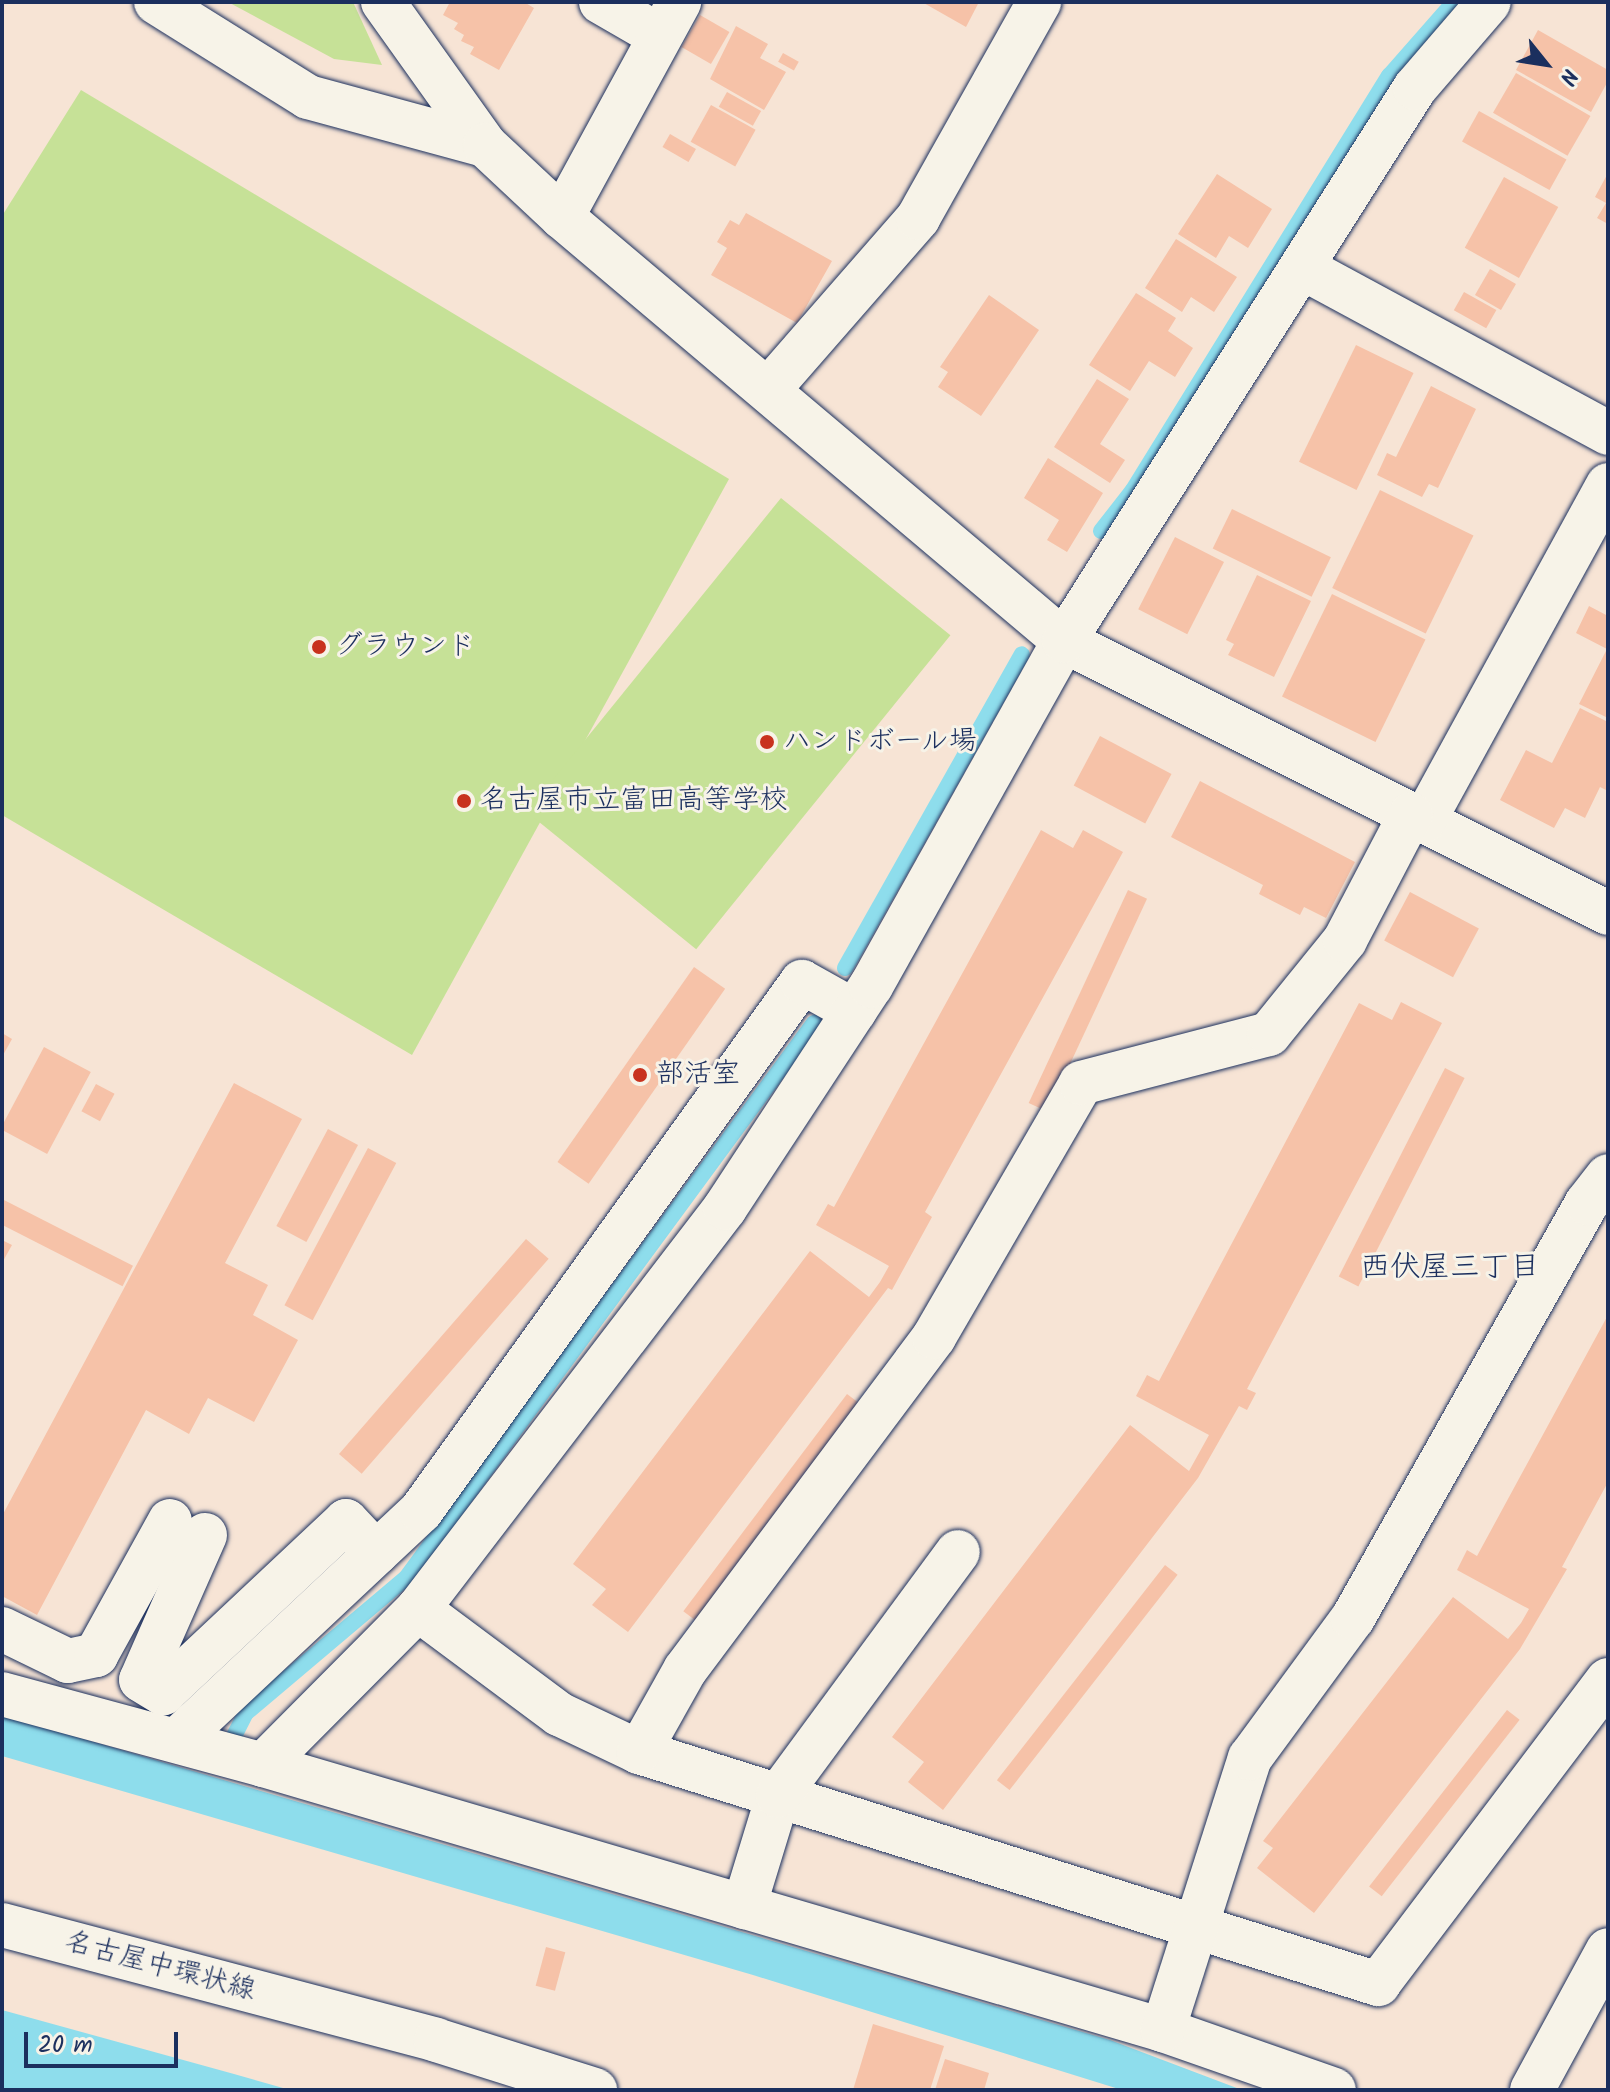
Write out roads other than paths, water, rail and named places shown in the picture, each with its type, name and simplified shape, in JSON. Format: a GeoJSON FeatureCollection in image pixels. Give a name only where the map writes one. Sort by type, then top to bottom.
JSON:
{"type":"FeatureCollection","features":[{"type":"Feature","properties":{"kind":"street"},"geometry":{"type":"LineString","coordinates":[[156,2],[308,97],[485,145]]}},
{"type":"Feature","properties":{"kind":"street"},"geometry":{"type":"LineString","coordinates":[[383,2],[485,145],[562,217],[1064,641],[1608,913]]}},
{"type":"Feature","properties":{"kind":"street"},"geometry":{"type":"LineString","coordinates":[[562,217],[670,19],[601,2]]}},
{"type":"Feature","properties":{"kind":"street"},"geometry":{"type":"LineString","coordinates":[[769,389],[918,218],[1039,2]]}},
{"type":"Feature","properties":{"kind":"street"},"geometry":{"type":"LineString","coordinates":[[263,1765],[418,1609],[725,1208],[854,1011],[1064,641],[1415,88],[1489,2]]}},
{"type":"Feature","properties":{"kind":"street"},"geometry":{"type":"LineString","coordinates":[[1303,268],[1608,433]]}},
{"type":"Feature","properties":{"kind":"street"},"geometry":{"type":"LineString","coordinates":[[639,1752],[685,1670],[934,1337],[1081,1083],[1269,1034],[1345,940],[1608,485]]}},
{"type":"Feature","properties":{"kind":"street"},"geometry":{"type":"LineString","coordinates":[[177,1740],[421,1511],[802,982],[854,1011]]}},
{"type":"Feature","properties":{"kind":"street"},"geometry":{"type":"LineString","coordinates":[[1163,2030],[1250,1758],[1353,1618],[1587,1203],[1608,1176]]}},
{"type":"Feature","properties":{"kind":"street"},"geometry":{"type":"LineString","coordinates":[[2,1629],[68,1661],[96,1655],[188,1528],[141,1680],[163,1693],[346,1521],[376,1553]]}},
{"type":"Feature","properties":{"kind":"street"},"geometry":{"type":"LineString","coordinates":[[744,1907],[778,1796],[958,1552]]}},
{"type":"Feature","properties":{"kind":"street"},"geometry":{"type":"LineString","coordinates":[[418,1609],[559,1714],[639,1752],[1378,1984],[1608,1680]]}},
{"type":"Feature","properties":{"kind":"street"},"geometry":{"type":"LineString","coordinates":[[2,1694],[177,1740],[1163,2030],[1334,2090]]}},
{"type":"Feature","properties":{"kind":"street","name":"名古屋中環状線"},"geometry":{"type":"LineString","coordinates":[[2,1925],[436,2040],[595,2090]]}},
{"type":"Feature","properties":{"kind":"street"},"geometry":{"type":"LineString","coordinates":[[1532,2090],[1608,1950]]}},
{"type":"Feature","properties":{"kind":"water"},"geometry":{"type":"Polygon","coordinates":[[[2,1715],[1110,2040],[1242,2090],[1122,2090],[753,1975],[2,1756],[2,1715]]]}},
{"type":"Feature","properties":{"kind":"water"},"geometry":{"type":"Polygon","coordinates":[[[2,2010],[234,2074],[290,2090],[2,2090],[2,2010]]]}},
{"type":"Feature","properties":{"kind":"waterway"},"geometry":{"type":"LineString","coordinates":[[1101,531],[1133,490],[1389,76],[1454,2]]}},
{"type":"Feature","properties":{"kind":"waterway"},"geometry":{"type":"LineString","coordinates":[[845,968],[1022,654]]}},
{"type":"Feature","properties":{"kind":"waterway"},"geometry":{"type":"LineString","coordinates":[[232,1740],[246,1713],[406,1578],[814,1023]]}},
{"type":"Feature","properties":{"kind":"place","name":"グラウンド"},"geometry":{"type":"Point","coordinates":[319,647]}},
{"type":"Feature","properties":{"kind":"place","name":"ハンドボール場"},"geometry":{"type":"Point","coordinates":[767,742]}},
{"type":"Feature","properties":{"kind":"place","name":"名古屋市立富田高等学校"},"geometry":{"type":"Point","coordinates":[464,801]}},
{"type":"Feature","properties":{"kind":"place","name":"部活室"},"geometry":{"type":"Point","coordinates":[640,1075]}},
{"type":"Feature","properties":{"kind":"district","name":"西伏屋三丁目"},"geometry":{"type":"Point","coordinates":[1450,1268]}}]}
